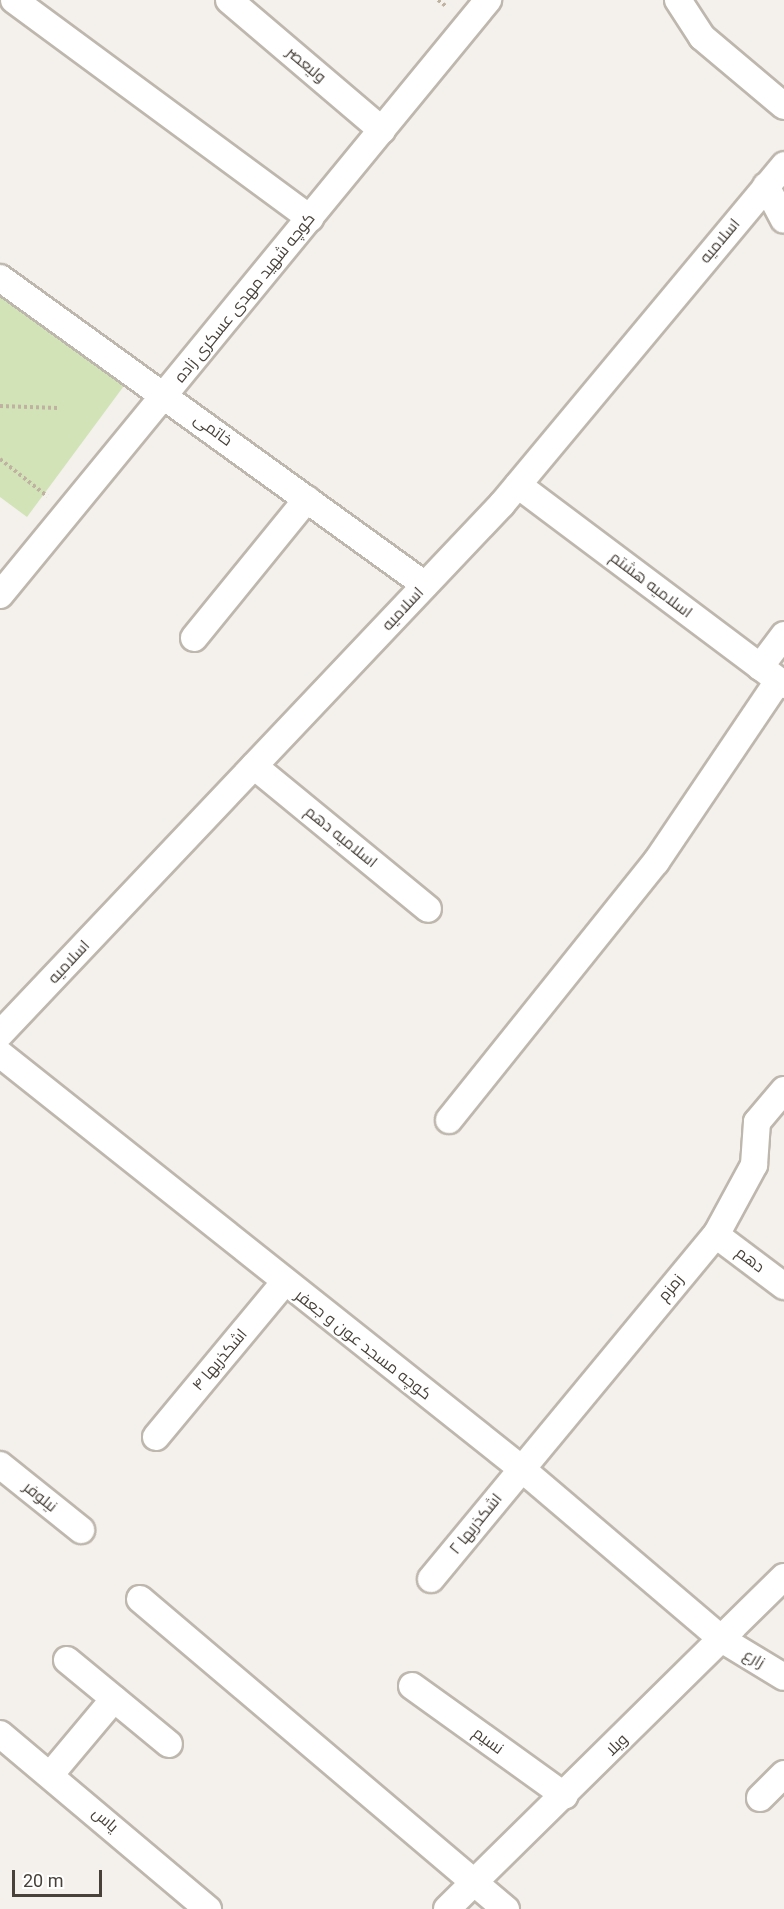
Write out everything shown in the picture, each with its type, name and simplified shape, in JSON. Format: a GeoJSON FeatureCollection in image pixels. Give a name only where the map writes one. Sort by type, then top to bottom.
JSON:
{"type":"FeatureCollection","features":[{"type":"Feature","properties":{"kind":"street"},"geometry":{"type":"LineString","coordinates":[[14,0],[310,218]]}},
{"type":"Feature","properties":{"kind":"street","name":"ولیعصر"},"geometry":{"type":"LineString","coordinates":[[229,0],[382,130]]}},
{"type":"Feature","properties":{"kind":"street","name":"کوچه شهید مهدی عسکری زاده"},"geometry":{"type":"LineString","coordinates":[[0,595],[488,0]]}},
{"type":"Feature","properties":{"kind":"street"},"geometry":{"type":"LineString","coordinates":[[678,0],[702,37],[784,106]]}},
{"type":"Feature","properties":{"kind":"street","name":"اسلامیه"},"geometry":{"type":"LineString","coordinates":[[0,1035],[518,485],[784,165]]}},
{"type":"Feature","properties":{"kind":"street"},"geometry":{"type":"LineString","coordinates":[[766,186],[784,220]]}},
{"type":"Feature","properties":{"kind":"street","name":"خاتمی"},"geometry":{"type":"LineString","coordinates":[[0,278],[166,395],[425,585]]}},
{"type":"Feature","properties":{"kind":"street","name":"اسلامیه هشتم"},"geometry":{"type":"LineString","coordinates":[[518,485],[774,677]]}},
{"type":"Feature","properties":{"kind":"street"},"geometry":{"type":"LineString","coordinates":[[194,638],[307,499]]}},
{"type":"Feature","properties":{"kind":"street"},"geometry":{"type":"LineString","coordinates":[[449,1120],[656,862],[774,677],[784,635]]}},
{"type":"Feature","properties":{"kind":"street","name":"اسلامیه دهم"},"geometry":{"type":"LineString","coordinates":[[254,766],[428,909]]}},
{"type":"Feature","properties":{"kind":"street","name":"کوچه مسجد عون و جعفر"},"geometry":{"type":"LineString","coordinates":[[0,1054],[284,1283],[522,1468],[723,1640]]}},
{"type":"Feature","properties":{"kind":"street","name":"زمزم"},"geometry":{"type":"LineString","coordinates":[[522,1468],[716,1234],[754,1165],[757,1122],[784,1090]]}},
{"type":"Feature","properties":{"kind":"street","name":"دهم"},"geometry":{"type":"LineString","coordinates":[[716,1234],[784,1286]]}},
{"type":"Feature","properties":{"kind":"street","name":"اشکذریها ۴"},"geometry":{"type":"LineString","coordinates":[[156,1437],[284,1283]]}},
{"type":"Feature","properties":{"kind":"street","name":"نیلوفر"},"geometry":{"type":"LineString","coordinates":[[0,1465],[81,1530]]}},
{"type":"Feature","properties":{"kind":"street","name":"اشکذریها ۲"},"geometry":{"type":"LineString","coordinates":[[431,1579],[522,1468]]}},
{"type":"Feature","properties":{"kind":"street","name":"ویلا"},"geometry":{"type":"LineString","coordinates":[[447,1909],[475,1879],[565,1796],[784,1577]]}},
{"type":"Feature","properties":{"kind":"street"},"geometry":{"type":"LineString","coordinates":[[140,1599],[475,1879],[507,1909]]}},
{"type":"Feature","properties":{"kind":"street","name":"زارع"},"geometry":{"type":"LineString","coordinates":[[723,1640],[784,1677]]}},
{"type":"Feature","properties":{"kind":"street"},"geometry":{"type":"LineString","coordinates":[[67,1660],[169,1743]]}},
{"type":"Feature","properties":{"kind":"street","name":"نسیم"},"geometry":{"type":"LineString","coordinates":[[412,1686],[565,1796]]}},
{"type":"Feature","properties":{"kind":"street"},"geometry":{"type":"LineString","coordinates":[[51,1774],[114,1699]]}},
{"type":"Feature","properties":{"kind":"street","name":"یاس"},"geometry":{"type":"LineString","coordinates":[[0,1734],[51,1774],[208,1909]]}},
{"type":"Feature","properties":{"kind":"street"},"geometry":{"type":"LineString","coordinates":[[760,1798],[784,1774]]}},
{"type":"Feature","properties":{"kind":"path"},"geometry":{"type":"LineString","coordinates":[[0,406],[58,408]]}},
{"type":"Feature","properties":{"kind":"path"},"geometry":{"type":"LineString","coordinates":[[0,459],[69,513]]}},
{"type":"Feature","properties":{"kind":"green space"},"geometry":{"type":"Polygon","coordinates":[[[0,278],[132,375],[27,517],[0,497],[0,278]]]}}]}
